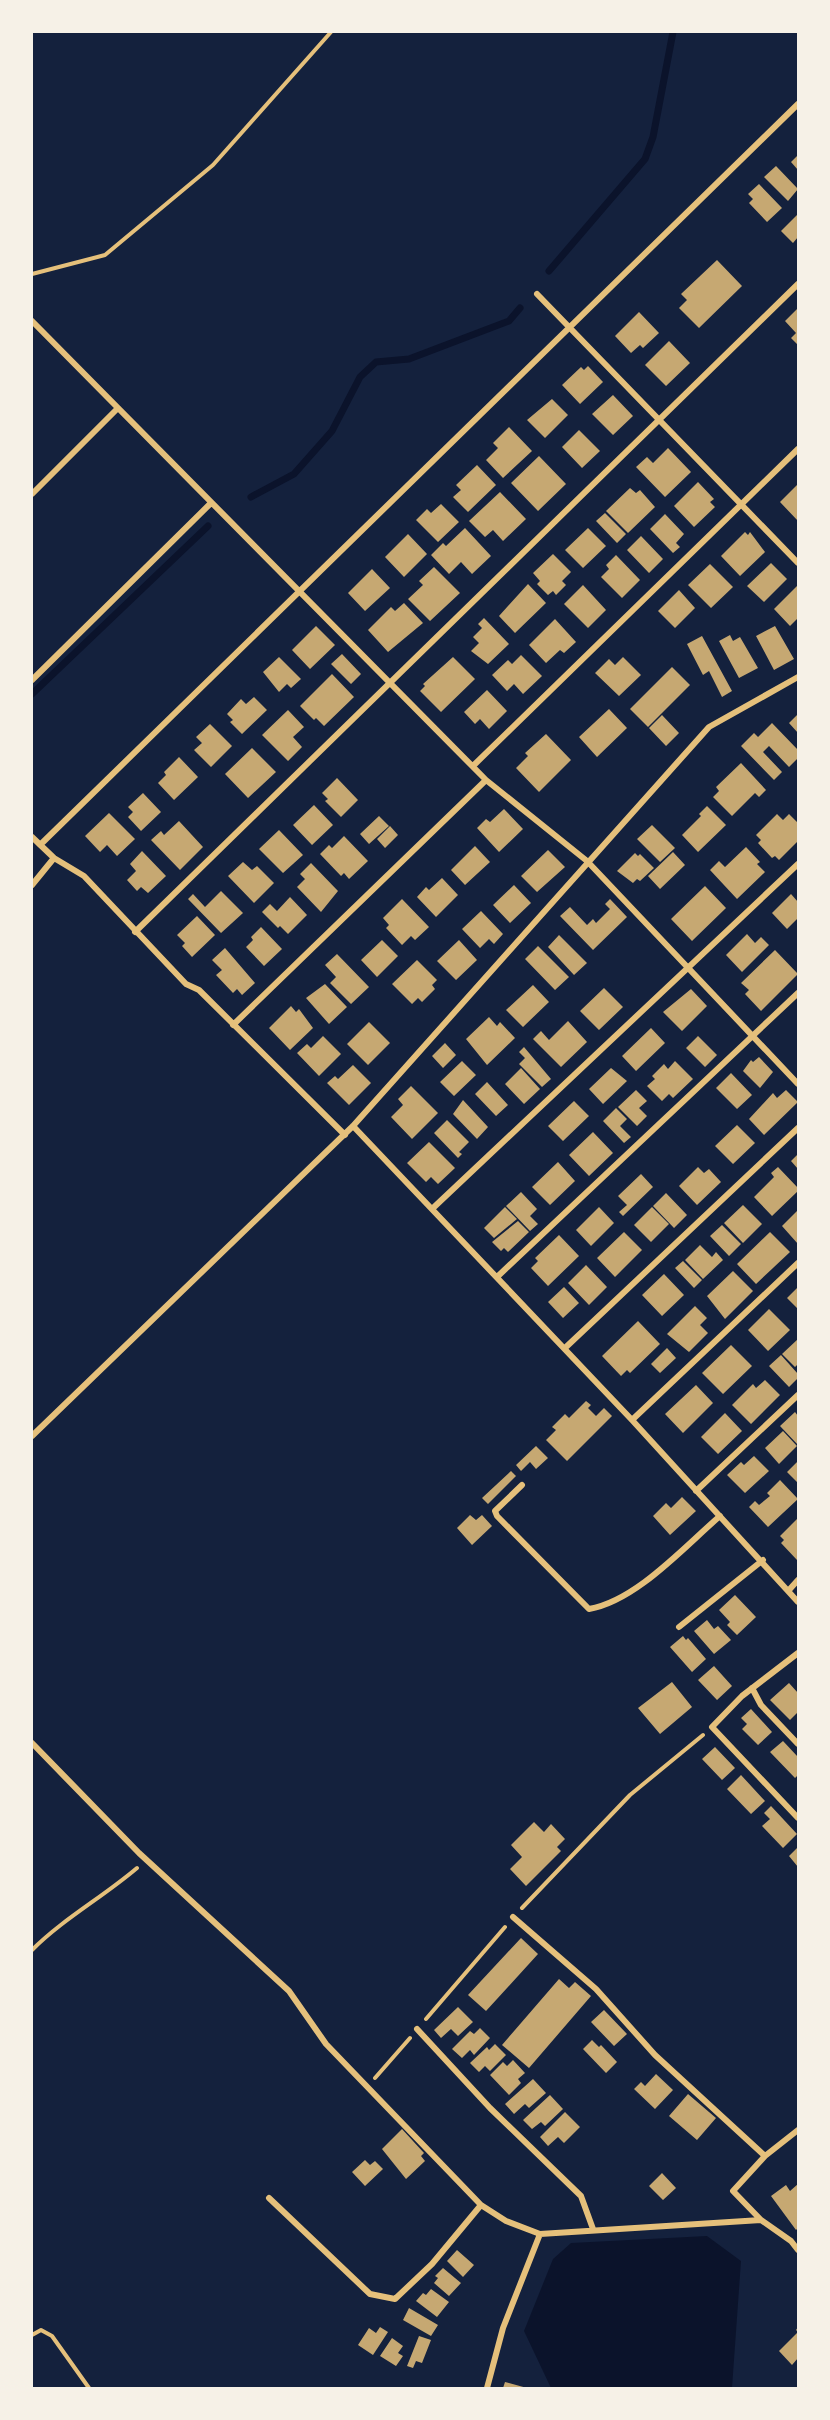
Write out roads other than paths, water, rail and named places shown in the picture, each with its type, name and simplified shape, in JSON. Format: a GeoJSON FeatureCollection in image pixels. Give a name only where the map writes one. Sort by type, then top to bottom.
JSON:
{"type":"FeatureCollection","features":[{"type":"Feature","properties":{"kind":"street"},"geometry":{"type":"LineString","coordinates":[[40,845],[798,104]]}},
{"type":"Feature","properties":{"kind":"street"},"geometry":{"type":"LineString","coordinates":[[135,933],[798,284]]}},
{"type":"Feature","properties":{"kind":"street"},"geometry":{"type":"LineString","coordinates":[[537,294],[798,564]]}},
{"type":"Feature","properties":{"kind":"street"},"geometry":{"type":"LineString","coordinates":[[32,321],[234,527],[301,590],[474,765],[486,780],[587,861],[798,1084]]}},
{"type":"Feature","properties":{"kind":"street"},"geometry":{"type":"LineString","coordinates":[[32,494],[117,409]]}},
{"type":"Feature","properties":{"kind":"street"},"geometry":{"type":"LineString","coordinates":[[474,765],[798,449]]}},
{"type":"Feature","properties":{"kind":"street"},"geometry":{"type":"LineString","coordinates":[[32,680],[212,503]]}},
{"type":"Feature","properties":{"kind":"street"},"geometry":{"type":"LineString","coordinates":[[32,1436],[345,1135],[587,861],[709,727],[798,677]]}},
{"type":"Feature","properties":{"kind":"street"},"geometry":{"type":"LineString","coordinates":[[233,1025],[486,780]]}},
{"type":"Feature","properties":{"kind":"street"},"geometry":{"type":"LineString","coordinates":[[32,837],[54,858],[84,876],[135,933],[186,984],[199,990],[345,1135]]}},
{"type":"Feature","properties":{"kind":"street"},"geometry":{"type":"LineString","coordinates":[[32,885],[54,858]]}},
{"type":"Feature","properties":{"kind":"street"},"geometry":{"type":"LineString","coordinates":[[432,1209],[798,864]]}},
{"type":"Feature","properties":{"kind":"street"},"geometry":{"type":"LineString","coordinates":[[497,1278],[798,993]]}},
{"type":"Feature","properties":{"kind":"street"},"geometry":{"type":"LineString","coordinates":[[353,1126],[565,1348],[696,1491],[763,1560],[798,1602]]}},
{"type":"Feature","properties":{"kind":"street"},"geometry":{"type":"LineString","coordinates":[[565,1348],[798,1128]]}},
{"type":"Feature","properties":{"kind":"street"},"geometry":{"type":"LineString","coordinates":[[632,1420],[798,1263]]}},
{"type":"Feature","properties":{"kind":"street"},"geometry":{"type":"LineString","coordinates":[[696,1491],[798,1395]]}},
{"type":"Feature","properties":{"kind":"street"},"geometry":{"type":"LineString","coordinates":[[522,1485],[495,1511],[497,1516],[589,1610],[625,1597],[720,1516]]}},
{"type":"Feature","properties":{"kind":"street"},"geometry":{"type":"LineString","coordinates":[[679,1627],[763,1560]]}},
{"type":"Feature","properties":{"kind":"street"},"geometry":{"type":"LineString","coordinates":[[789,1590],[798,1580]]}},
{"type":"Feature","properties":{"kind":"street"},"geometry":{"type":"LineString","coordinates":[[798,1653],[752,1688],[712,1727],[798,1818]]}},
{"type":"Feature","properties":{"kind":"street"},"geometry":{"type":"LineString","coordinates":[[752,1688],[761,1705],[798,1744]]}},
{"type":"Feature","properties":{"kind":"street"},"geometry":{"type":"LineString","coordinates":[[32,1743],[146,1860],[289,1991],[326,2044],[369,2085],[481,2205],[506,2221],[540,2234],[761,2220]]}},
{"type":"Feature","properties":{"kind":"street"},"geometry":{"type":"LineString","coordinates":[[513,1917],[596,1989],[655,2055],[765,2156]]}},
{"type":"Feature","properties":{"kind":"street"},"geometry":{"type":"LineString","coordinates":[[417,2030],[490,2108],[581,2196],[593,2229]]}},
{"type":"Feature","properties":{"kind":"street"},"geometry":{"type":"LineString","coordinates":[[798,2130],[765,2156],[733,2191],[761,2220],[791,2241],[798,2250]]}},
{"type":"Feature","properties":{"kind":"street"},"geometry":{"type":"LineString","coordinates":[[269,2198],[370,2294],[395,2299],[432,2264],[481,2205]]}},
{"type":"Feature","properties":{"kind":"street"},"geometry":{"type":"LineString","coordinates":[[487,2388],[503,2328],[540,2234]]}},
{"type":"Feature","properties":{"kind":"water"},"geometry":{"type":"Polygon","coordinates":[[[707,2236],[741,2261],[732,2388],[551,2388],[524,2331],[553,2259],[571,2243],[707,2236]]]}},
{"type":"Feature","properties":{"kind":"waterway"},"geometry":{"type":"LineString","coordinates":[[549,271],[645,159],[653,137],[673,32]]}},
{"type":"Feature","properties":{"kind":"waterway"},"geometry":{"type":"LineString","coordinates":[[251,497],[294,474],[332,431],[360,377],[376,362],[409,359],[509,321],[520,308]]}},
{"type":"Feature","properties":{"kind":"waterway"},"geometry":{"type":"LineString","coordinates":[[32,694],[208,526]]}}]}
